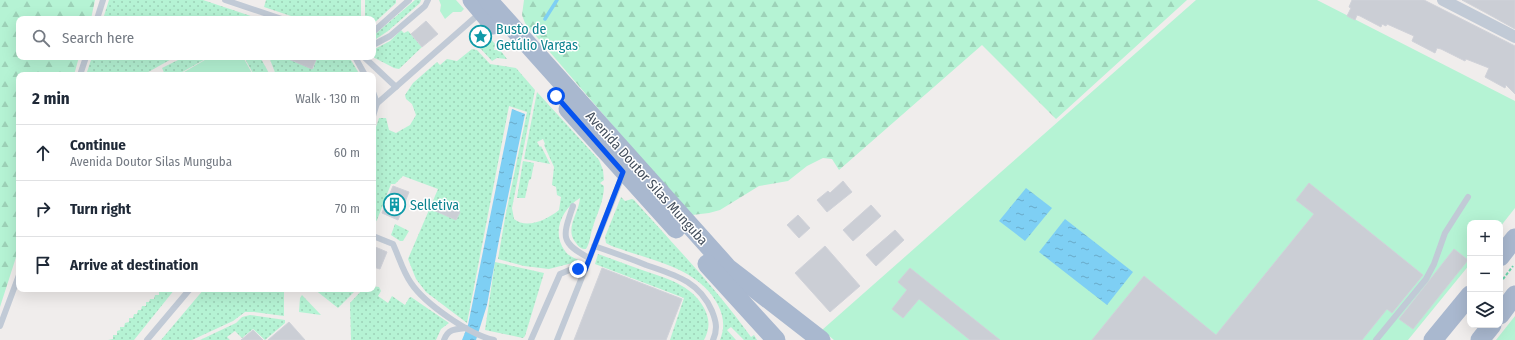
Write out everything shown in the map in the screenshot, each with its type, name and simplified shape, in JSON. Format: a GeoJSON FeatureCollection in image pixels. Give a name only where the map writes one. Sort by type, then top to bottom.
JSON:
{"type":"FeatureCollection","features":[{"type":"Feature","properties":{"kind":"main road","name":"Avenida Doutor Silas Munguba"},"geometry":{"type":"LineString","coordinates":[[483,3],[537,65],[728,268],[821,340]]}},
{"type":"Feature","properties":{"kind":"main road","name":"Avenida Doutor Silas Munguba"},"geometry":{"type":"LineString","coordinates":[[537,65],[623,172],[776,340]]}},
{"type":"Feature","properties":{"kind":"main road"},"geometry":{"type":"LineString","coordinates":[[1501,256],[1515,238]]}},
{"type":"Feature","properties":{"kind":"main road"},"geometry":{"type":"LineString","coordinates":[[728,268],[800,340]]}},
{"type":"Feature","properties":{"kind":"main road"},"geometry":{"type":"LineString","coordinates":[[1503,311],[1515,295]]}},
{"type":"Feature","properties":{"kind":"main road"},"geometry":{"type":"LineString","coordinates":[[1433,340],[1467,299]]}},
{"type":"Feature","properties":{"kind":"main road"},"geometry":{"type":"LineString","coordinates":[[1480,340],[1490,328]]}},
{"type":"Feature","properties":{"kind":"street"},"geometry":{"type":"LineString","coordinates":[[1442,0],[1515,37]]}},
{"type":"Feature","properties":{"kind":"lane"},"geometry":{"type":"LineString","coordinates":[[98,16],[102,0]]}},
{"type":"Feature","properties":{"kind":"lane"},"geometry":{"type":"LineString","coordinates":[[225,0],[273,16]]}},
{"type":"Feature","properties":{"kind":"lane"},"geometry":{"type":"LineString","coordinates":[[376,29],[409,0]]}},
{"type":"Feature","properties":{"kind":"lane"},"geometry":{"type":"LineString","coordinates":[[376,43],[390,36],[425,6],[428,0]]}},
{"type":"Feature","properties":{"kind":"lane"},"geometry":{"type":"LineString","coordinates":[[376,104],[483,3]]}},
{"type":"Feature","properties":{"kind":"lane"},"geometry":{"type":"LineString","coordinates":[[81,72],[85,60]]}},
{"type":"Feature","properties":{"kind":"lane"},"geometry":{"type":"LineString","coordinates":[[357,60],[364,72]]}},
{"type":"Feature","properties":{"kind":"lane"},"geometry":{"type":"LineString","coordinates":[[367,60],[396,86]]}},
{"type":"Feature","properties":{"kind":"lane"},"geometry":{"type":"LineString","coordinates":[[557,340],[623,172]]}},
{"type":"Feature","properties":{"kind":"lane"},"geometry":{"type":"LineString","coordinates":[[1376,340],[1426,279],[1434,264],[1445,232],[1468,197]]}},
{"type":"Feature","properties":{"kind":"lane"},"geometry":{"type":"LineString","coordinates":[[573,206],[566,229],[567,241],[572,248],[589,258]]}},
{"type":"Feature","properties":{"kind":"lane"},"geometry":{"type":"LineString","coordinates":[[376,237],[393,244],[410,282],[417,291],[434,306],[466,328],[491,339]]}},
{"type":"Feature","properties":{"kind":"lane"},"geometry":{"type":"LineString","coordinates":[[594,246],[672,273],[693,286],[707,300],[716,322],[716,331],[713,340]]}},
{"type":"Feature","properties":{"kind":"lane"},"geometry":{"type":"LineString","coordinates":[[531,340],[560,274],[572,269],[585,270]]}},
{"type":"Feature","properties":{"kind":"lane"},"geometry":{"type":"LineString","coordinates":[[0,326],[16,283]]}},
{"type":"Feature","properties":{"kind":"lane"},"geometry":{"type":"LineString","coordinates":[[147,340],[187,292]]}},
{"type":"Feature","properties":{"kind":"lane"},"geometry":{"type":"LineString","coordinates":[[444,340],[448,332],[453,329],[466,328]]}},
{"type":"Feature","properties":{"kind":"path"},"geometry":{"type":"LineString","coordinates":[[1503,278],[1515,264]]}},
{"type":"Feature","properties":{"kind":"green space"},"geometry":{"type":"Polygon","coordinates":[[[0,0],[95,0],[92,16],[16,16],[16,60],[78,60],[75,72],[16,72],[16,257],[0,307],[0,0]]]}},
{"type":"Feature","properties":{"kind":"green space"},"geometry":{"type":"Polygon","coordinates":[[[109,0],[203,0],[251,16],[104,16],[109,0]]]}},
{"type":"Feature","properties":{"kind":"green space"},"geometry":{"type":"Polygon","coordinates":[[[266,0],[361,0],[361,16],[291,16],[264,7],[266,0]]]}},
{"type":"Feature","properties":{"kind":"green space"},"geometry":{"type":"Polygon","coordinates":[[[365,0],[396,0],[396,3],[376,21],[376,16],[365,16],[365,0]]]}},
{"type":"Feature","properties":{"kind":"green space"},"geometry":{"type":"Polygon","coordinates":[[[415,0],[421,0],[420,3],[388,31],[376,39],[376,33],[415,0]]]}},
{"type":"Feature","properties":{"kind":"green space"},"geometry":{"type":"Polygon","coordinates":[[[439,0],[456,0],[464,9],[461,12],[453,12],[445,19],[440,11],[441,5],[439,0]]]}},
{"type":"Feature","properties":{"kind":"green space"},"geometry":{"type":"Polygon","coordinates":[[[524,0],[1187,0],[1056,119],[982,45],[839,170],[832,159],[823,158],[807,166],[788,181],[759,186],[720,210],[692,215],[638,155],[525,23],[522,15],[524,0]]]}},
{"type":"Feature","properties":{"kind":"green space"},"geometry":{"type":"Polygon","coordinates":[[[1196,0],[1317,0],[1515,101],[1515,208],[1503,223],[1503,220],[1467,220],[1467,268],[1408,340],[834,340],[822,330],[1196,0]]]}},
{"type":"Feature","properties":{"kind":"green space"},"geometry":{"type":"Polygon","coordinates":[[[401,30],[404,33],[408,31],[422,47],[399,69],[376,59],[376,48],[390,41],[401,30]]]}},
{"type":"Feature","properties":{"kind":"green space"},"geometry":{"type":"Polygon","coordinates":[[[480,30],[487,35],[483,38],[485,41],[489,37],[495,44],[494,50],[496,50],[497,46],[507,59],[497,58],[492,61],[480,48],[474,46],[478,43],[480,30]]]}},
{"type":"Feature","properties":{"kind":"green space"},"geometry":{"type":"Polygon","coordinates":[[[472,49],[477,50],[490,64],[516,68],[535,90],[512,208],[514,219],[525,224],[537,222],[549,217],[559,210],[561,197],[557,195],[556,187],[552,185],[554,167],[544,145],[543,139],[537,142],[540,147],[541,146],[550,164],[524,159],[537,92],[599,160],[603,170],[604,180],[600,183],[604,186],[604,192],[586,249],[578,246],[571,232],[580,198],[568,208],[560,222],[559,236],[561,244],[568,254],[580,261],[549,269],[524,266],[498,259],[527,112],[509,106],[467,323],[426,292],[416,279],[408,259],[438,189],[403,176],[395,184],[391,184],[376,221],[376,127],[379,118],[386,118],[389,130],[396,133],[410,125],[416,115],[412,104],[406,99],[405,95],[413,83],[437,62],[440,65],[447,59],[457,61],[472,49]]]}},
{"type":"Feature","properties":{"kind":"green space"},"geometry":{"type":"Polygon","coordinates":[[[91,60],[170,60],[148,72],[87,72],[91,60]]]}},
{"type":"Feature","properties":{"kind":"green space"},"geometry":{"type":"Polygon","coordinates":[[[178,60],[204,60],[182,72],[164,72],[162,68],[178,60]]]}},
{"type":"Feature","properties":{"kind":"green space"},"geometry":{"type":"Polygon","coordinates":[[[205,60],[245,60],[251,72],[184,72],[205,60]]]}},
{"type":"Feature","properties":{"kind":"green space"},"geometry":{"type":"Polygon","coordinates":[[[246,60],[262,60],[268,72],[252,72],[246,60]]]}},
{"type":"Feature","properties":{"kind":"green space"},"geometry":{"type":"Polygon","coordinates":[[[270,60],[291,60],[313,69],[316,60],[351,60],[358,72],[275,72],[270,60]]]}},
{"type":"Feature","properties":{"kind":"green space"},"geometry":{"type":"Polygon","coordinates":[[[523,161],[534,163],[525,198],[517,198],[523,161]]]}},
{"type":"Feature","properties":{"kind":"green space"},"geometry":{"type":"Polygon","coordinates":[[[621,197],[625,201],[632,199],[634,200],[709,284],[751,337],[754,335],[757,340],[744,340],[731,327],[727,330],[736,340],[720,340],[723,327],[722,314],[711,293],[701,284],[678,269],[606,243],[605,237],[621,197]]]}},
{"type":"Feature","properties":{"kind":"green space"},"geometry":{"type":"Polygon","coordinates":[[[395,224],[409,231],[403,241],[400,241],[391,235],[395,224]]]}},
{"type":"Feature","properties":{"kind":"green space"},"geometry":{"type":"Polygon","coordinates":[[[598,254],[668,279],[692,293],[699,300],[707,316],[708,328],[704,340],[670,340],[684,298],[595,264],[598,254]]]}},
{"type":"Feature","properties":{"kind":"green space"},"geometry":{"type":"Polygon","coordinates":[[[495,262],[544,273],[525,336],[523,338],[485,330],[495,262]]]}},
{"type":"Feature","properties":{"kind":"green space"},"geometry":{"type":"Polygon","coordinates":[[[376,286],[379,287],[381,291],[378,296],[388,303],[392,296],[405,305],[411,297],[449,323],[441,329],[436,340],[351,340],[350,303],[360,292],[376,292],[376,286]]]}},
{"type":"Feature","properties":{"kind":"green space"},"geometry":{"type":"Polygon","coordinates":[[[159,292],[173,292],[134,340],[108,340],[113,339],[113,335],[117,335],[117,331],[120,330],[120,327],[124,327],[125,323],[129,322],[129,318],[133,318],[134,314],[137,314],[138,310],[141,310],[142,306],[146,306],[146,302],[149,302],[150,299],[154,299],[155,295],[159,295],[159,292]]]}},
{"type":"Feature","properties":{"kind":"green space"},"geometry":{"type":"Polygon","coordinates":[[[201,292],[284,292],[284,316],[245,312],[233,321],[192,340],[161,340],[201,292]]]}},
{"type":"Feature","properties":{"kind":"green space"},"geometry":{"type":"Polygon","coordinates":[[[318,292],[354,292],[338,308],[318,292]]]}},
{"type":"Feature","properties":{"kind":"green space"},"geometry":{"type":"Polygon","coordinates":[[[302,295],[321,315],[299,312],[300,298],[302,295]]]}},
{"type":"Feature","properties":{"kind":"green space"},"geometry":{"type":"Polygon","coordinates":[[[250,315],[285,320],[285,323],[265,340],[253,329],[242,338],[235,331],[227,337],[230,340],[200,340],[236,323],[242,317],[250,315]]]}},
{"type":"Feature","properties":{"kind":"green space"},"geometry":{"type":"Polygon","coordinates":[[[1515,316],[1515,340],[1496,340],[1515,316]]]}},
{"type":"Feature","properties":{"kind":"water"},"geometry":{"type":"Polygon","coordinates":[[[512,109],[525,114],[487,305],[476,340],[462,340],[468,325],[512,109]]]}},
{"type":"Feature","properties":{"kind":"water"},"geometry":{"type":"Polygon","coordinates":[[[1026,188],[1052,208],[1025,241],[999,221],[1026,188]]]}},
{"type":"Feature","properties":{"kind":"water"},"geometry":{"type":"Polygon","coordinates":[[[1065,219],[1133,272],[1107,305],[1039,252],[1065,219]]]}},
{"type":"Feature","properties":{"kind":"building"},"geometry":{"type":"Polygon","coordinates":[[[1352,0],[1424,0],[1515,46],[1515,94],[1506,85],[1505,88],[1485,77],[1489,68],[1466,59],[1465,61],[1441,49],[1437,48],[1435,53],[1412,41],[1414,36],[1387,24],[1386,26],[1382,24],[1381,27],[1357,15],[1355,20],[1347,16],[1351,8],[1349,7],[1352,0]]]}},
{"type":"Feature","properties":{"kind":"building"},"geometry":{"type":"Polygon","coordinates":[[[1462,0],[1515,0],[1515,29],[1488,14],[1462,0]]]}},
{"type":"Feature","properties":{"kind":"building"},"geometry":{"type":"Polygon","coordinates":[[[426,21],[438,34],[422,47],[411,34],[426,21]]]}},
{"type":"Feature","properties":{"kind":"building"},"geometry":{"type":"Polygon","coordinates":[[[291,60],[316,60],[312,69],[291,60]]]}},
{"type":"Feature","properties":{"kind":"building"},"geometry":{"type":"Polygon","coordinates":[[[843,181],[852,192],[827,212],[817,200],[828,191],[830,193],[843,181]]]}},
{"type":"Feature","properties":{"kind":"building"},"geometry":{"type":"Polygon","coordinates":[[[1309,183],[1423,275],[1392,313],[1387,309],[1362,340],[1092,340],[1144,276],[1216,335],[1314,214],[1296,200],[1309,183]]]}},
{"type":"Feature","properties":{"kind":"building","name":"Selletiva"},"geometry":{"type":"Polygon","coordinates":[[[393,186],[409,192],[398,220],[382,213],[393,186]]]}},
{"type":"Feature","properties":{"kind":"building"},"geometry":{"type":"Polygon","coordinates":[[[434,203],[460,212],[456,220],[431,209],[434,203]]]}},
{"type":"Feature","properties":{"kind":"building"},"geometry":{"type":"Polygon","coordinates":[[[871,205],[881,216],[853,241],[843,230],[871,205]]]}},
{"type":"Feature","properties":{"kind":"building"},"geometry":{"type":"Polygon","coordinates":[[[798,215],[810,228],[799,238],[787,225],[798,215]]]}},
{"type":"Feature","properties":{"kind":"building"},"geometry":{"type":"Polygon","coordinates":[[[895,230],[904,240],[876,266],[866,255],[895,230]]]}},
{"type":"Feature","properties":{"kind":"building"},"geometry":{"type":"Polygon","coordinates":[[[825,246],[860,286],[830,312],[795,273],[825,246]]]}},
{"type":"Feature","properties":{"kind":"building"},"geometry":{"type":"Polygon","coordinates":[[[376,247],[387,252],[380,269],[376,268],[376,247]]]}},
{"type":"Feature","properties":{"kind":"building"},"geometry":{"type":"Polygon","coordinates":[[[1454,249],[1467,259],[1467,261],[1413,329],[1399,319],[1454,249]]]}},
{"type":"Feature","properties":{"kind":"building"},"geometry":{"type":"Polygon","coordinates":[[[602,268],[682,299],[666,340],[574,340],[602,268]]]}},
{"type":"Feature","properties":{"kind":"building"},"geometry":{"type":"Polygon","coordinates":[[[910,268],[1000,340],[970,340],[919,299],[903,318],[892,309],[907,290],[898,282],[910,268]]]}},
{"type":"Feature","properties":{"kind":"building"},"geometry":{"type":"Polygon","coordinates":[[[289,322],[305,340],[268,340],[289,322]]]}},
{"type":"Feature","properties":{"kind":"building"},"geometry":{"type":"Polygon","coordinates":[[[253,330],[263,340],[241,340],[253,330]]]}},
{"type":"Feature","properties":{"kind":"waterway"},"geometry":{"type":"LineString","coordinates":[[545,19],[557,0]]}},
{"type":"Feature","properties":{"kind":"place","name":"Busto de Getúlio Vargas"},"geometry":{"type":"Point","coordinates":[480,37]}},
{"type":"Feature","properties":{"kind":"place","name":"Selletiva"},"geometry":{"type":"Point","coordinates":[394,205]}},
{"type":"Feature","properties":{"kind":"route"},"geometry":{"type":"LineString","coordinates":[[556,96],[623,172],[585,270],[578,269]]}}]}
